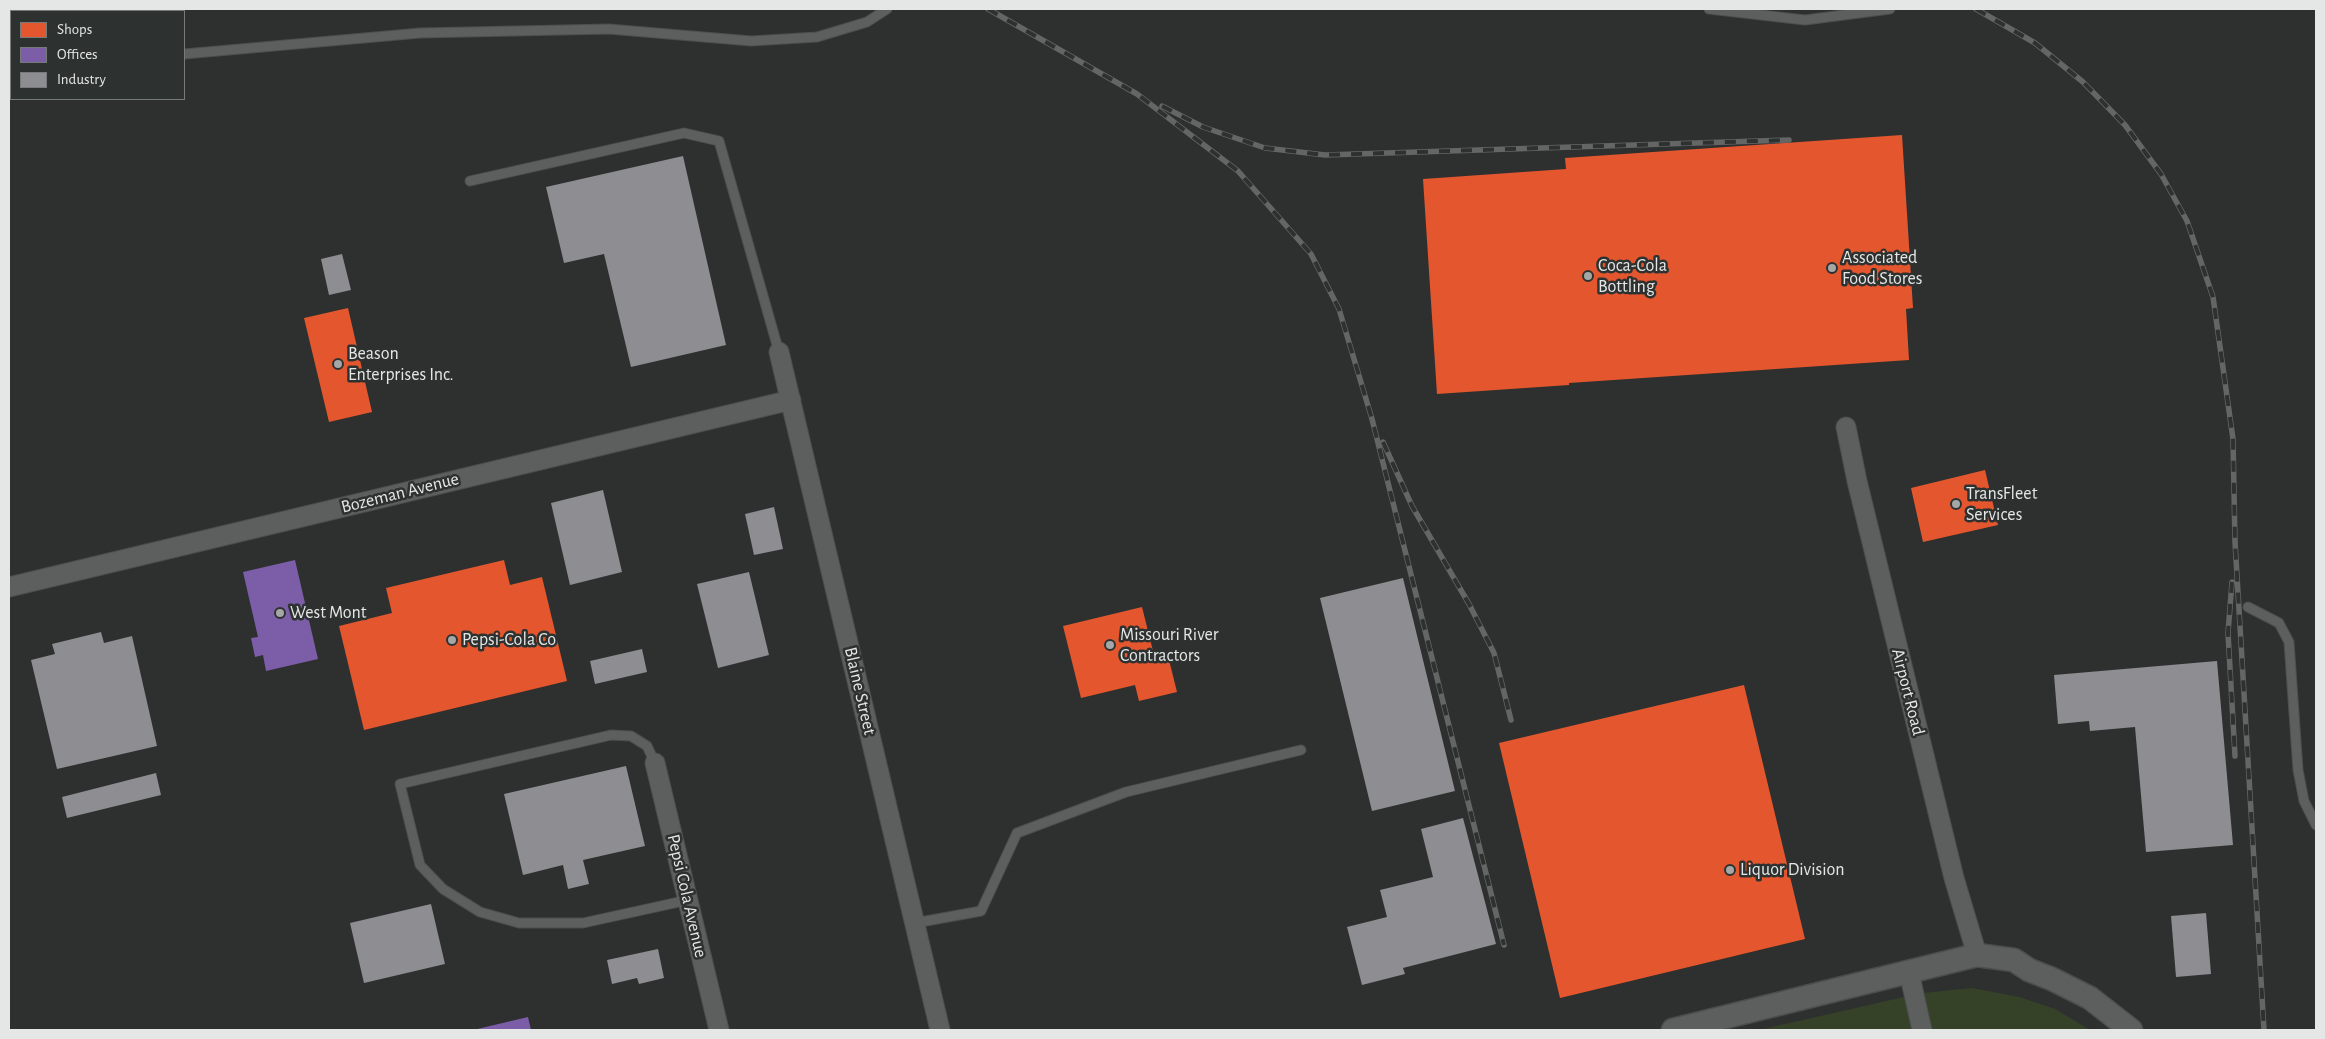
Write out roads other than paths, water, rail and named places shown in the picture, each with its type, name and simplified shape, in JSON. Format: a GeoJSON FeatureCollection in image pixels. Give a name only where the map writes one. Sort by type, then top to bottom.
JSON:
{"type":"FeatureCollection","features":[{"type":"Feature","properties":{"kind":"street","name":"Blaine Street"},"geometry":{"type":"LineString","coordinates":[[780,352],[940,1030]]}},
{"type":"Feature","properties":{"kind":"street","name":"Bozeman Avenue"},"geometry":{"type":"LineString","coordinates":[[9,587],[791,400]]}},
{"type":"Feature","properties":{"kind":"street","name":"Airport Road"},"geometry":{"type":"LineString","coordinates":[[1846,427],[1857,481],[1952,869],[1977,955]]}},
{"type":"Feature","properties":{"kind":"street","name":"Pepsi Cola Avenue"},"geometry":{"type":"LineString","coordinates":[[655,763],[719,1030]]}},
{"type":"Feature","properties":{"kind":"street"},"geometry":{"type":"LineString","coordinates":[[1673,1030],[1977,955],[2014,960],[2029,970],[2090,998],[2131,1030]]}},
{"type":"Feature","properties":{"kind":"street"},"geometry":{"type":"LineString","coordinates":[[1909,972],[1922,1030]]}},
{"type":"Feature","properties":{"kind":"lane"},"geometry":{"type":"LineString","coordinates":[[185,54],[430,33],[609,29],[751,41],[789,39],[817,37],[867,22],[887,9]]}},
{"type":"Feature","properties":{"kind":"lane"},"geometry":{"type":"LineString","coordinates":[[1709,9],[1805,20],[1890,9]]}},
{"type":"Feature","properties":{"kind":"lane"},"geometry":{"type":"LineString","coordinates":[[470,181],[684,133],[720,141],[780,352]]}},
{"type":"Feature","properties":{"kind":"lane"},"geometry":{"type":"LineString","coordinates":[[2248,607],[2279,623],[2289,642],[2298,770],[2304,801],[2316,825]]}},
{"type":"Feature","properties":{"kind":"lane"},"geometry":{"type":"LineString","coordinates":[[655,763],[647,746],[631,736],[611,736],[400,784],[420,865],[443,889],[480,912],[520,923],[583,923],[688,900]]}},
{"type":"Feature","properties":{"kind":"lane"},"geometry":{"type":"LineString","coordinates":[[915,923],[980,911],[1017,833],[1126,792],[1301,750]]}},
{"type":"Feature","properties":{"kind":"railway"},"geometry":{"type":"LineString","coordinates":[[988,9],[1137,94],[1238,171],[1311,254],[1339,309],[1372,419],[1504,945]]}},
{"type":"Feature","properties":{"kind":"railway"},"geometry":{"type":"LineString","coordinates":[[1976,9],[2035,43],[2083,82],[2125,125],[2161,174],[2187,221],[2213,297],[2233,439],[2235,542],[2264,1030]]}},
{"type":"Feature","properties":{"kind":"railway"},"geometry":{"type":"LineString","coordinates":[[1162,106],[1203,127],[1265,148],[1325,155],[1789,140]]}},
{"type":"Feature","properties":{"kind":"railway"},"geometry":{"type":"LineString","coordinates":[[1383,442],[1412,506],[1469,604],[1494,653],[1511,720]]}},
{"type":"Feature","properties":{"kind":"railway"},"geometry":{"type":"LineString","coordinates":[[2232,582],[2228,633],[2235,756]]}},
{"type":"Feature","properties":{"kind":"place","name":"Associated Food Stores"},"geometry":{"type":"Point","coordinates":[1832,268]}},
{"type":"Feature","properties":{"kind":"place","name":"Coca-Cola Bottling"},"geometry":{"type":"Point","coordinates":[1588,276]}},
{"type":"Feature","properties":{"kind":"place","name":"Beason Enterprises Inc."},"geometry":{"type":"Point","coordinates":[338,364]}},
{"type":"Feature","properties":{"kind":"place","name":"TransFleet Services"},"geometry":{"type":"Point","coordinates":[1956,504]}},
{"type":"Feature","properties":{"kind":"place","name":"West Mont"},"geometry":{"type":"Point","coordinates":[280,613]}},
{"type":"Feature","properties":{"kind":"place","name":"Pepsi-Cola Co"},"geometry":{"type":"Point","coordinates":[452,640]}},
{"type":"Feature","properties":{"kind":"place","name":"Missouri River Contractors"},"geometry":{"type":"Point","coordinates":[1110,645]}},
{"type":"Feature","properties":{"kind":"place","name":"Liquor Division"},"geometry":{"type":"Point","coordinates":[1730,870]}}]}
